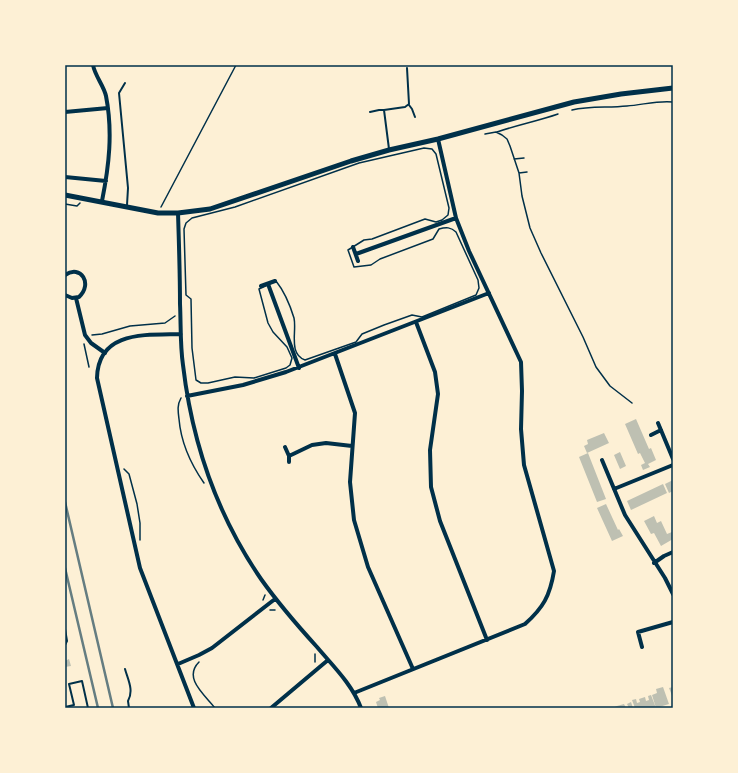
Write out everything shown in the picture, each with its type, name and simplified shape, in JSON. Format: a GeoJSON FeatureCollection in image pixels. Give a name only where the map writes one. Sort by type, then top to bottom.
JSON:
{"type":"FeatureCollection","features":[{"type":"Feature","properties":{"kind":"street"},"geometry":{"type":"LineString","coordinates":[[93,65],[98,80],[106,94],[108,108],[110,150],[102,202]]}},
{"type":"Feature","properties":{"kind":"street"},"geometry":{"type":"LineString","coordinates":[[65,195],[158,213],[178,213],[210,209],[351,161],[389,150],[438,139],[574,102],[621,94],[673,88]]}},
{"type":"Feature","properties":{"kind":"street"},"geometry":{"type":"LineString","coordinates":[[65,112],[108,108]]}},
{"type":"Feature","properties":{"kind":"street"},"geometry":{"type":"LineString","coordinates":[[354,693],[525,624],[537,614],[546,600],[552,584],[554,571],[524,464],[521,429],[522,391],[520,362],[469,251],[456,218],[438,139]]}},
{"type":"Feature","properties":{"kind":"street"},"geometry":{"type":"LineString","coordinates":[[65,178],[106,181]]}},
{"type":"Feature","properties":{"kind":"street"},"geometry":{"type":"LineString","coordinates":[[178,213],[183,363],[198,444],[218,500],[238,542],[275,599],[328,660],[354,693],[361,708]]}},
{"type":"Feature","properties":{"kind":"street"},"geometry":{"type":"LineString","coordinates":[[356,254],[456,218]]}},
{"type":"Feature","properties":{"kind":"street"},"geometry":{"type":"LineString","coordinates":[[353,247],[358,261]]}},
{"type":"Feature","properties":{"kind":"street"},"geometry":{"type":"LineString","coordinates":[[65,275],[69,272],[81,274],[85,279],[86,284],[82,295],[76,298],[65,295]]}},
{"type":"Feature","properties":{"kind":"street"},"geometry":{"type":"LineString","coordinates":[[261,286],[275,281]]}},
{"type":"Feature","properties":{"kind":"street"},"geometry":{"type":"LineString","coordinates":[[268,284],[299,368]]}},
{"type":"Feature","properties":{"kind":"street"},"geometry":{"type":"LineString","coordinates":[[188,396],[254,382],[299,368],[488,293]]}},
{"type":"Feature","properties":{"kind":"street"},"geometry":{"type":"LineString","coordinates":[[76,298],[85,335],[91,343],[105,353]]}},
{"type":"Feature","properties":{"kind":"street"},"geometry":{"type":"LineString","coordinates":[[416,322],[435,372],[438,394],[430,450],[431,488],[440,521],[487,640]]}},
{"type":"Feature","properties":{"kind":"street"},"geometry":{"type":"LineString","coordinates":[[181,334],[127,337],[117,342],[105,353],[99,364],[97,378],[140,568],[194,708]]}},
{"type":"Feature","properties":{"kind":"street"},"geometry":{"type":"LineString","coordinates":[[335,354],[355,413],[350,482],[354,520],[368,567],[413,669]]}},
{"type":"Feature","properties":{"kind":"street"},"geometry":{"type":"LineString","coordinates":[[658,423],[673,460]]}},
{"type":"Feature","properties":{"kind":"street"},"geometry":{"type":"LineString","coordinates":[[651,435],[661,430]]}},
{"type":"Feature","properties":{"kind":"street"},"geometry":{"type":"LineString","coordinates":[[289,456],[312,445],[326,443],[352,446]]}},
{"type":"Feature","properties":{"kind":"street"},"geometry":{"type":"LineString","coordinates":[[285,447],[289,456],[289,462]]}},
{"type":"Feature","properties":{"kind":"street"},"geometry":{"type":"LineString","coordinates":[[602,460],[625,515],[673,594]]}},
{"type":"Feature","properties":{"kind":"street"},"geometry":{"type":"LineString","coordinates":[[614,489],[673,465]]}},
{"type":"Feature","properties":{"kind":"street"},"geometry":{"type":"LineString","coordinates":[[654,563],[673,552]]}},
{"type":"Feature","properties":{"kind":"street"},"geometry":{"type":"LineString","coordinates":[[178,664],[212,648],[275,599]]}},
{"type":"Feature","properties":{"kind":"street"},"geometry":{"type":"LineString","coordinates":[[642,647],[638,632],[673,622]]}},
{"type":"Feature","properties":{"kind":"street"},"geometry":{"type":"LineString","coordinates":[[271,708],[328,660]]}},
{"type":"Feature","properties":{"kind":"lane"},"geometry":{"type":"LineString","coordinates":[[407,68],[409,105],[412,109],[414,117]]}},
{"type":"Feature","properties":{"kind":"lane"},"geometry":{"type":"LineString","coordinates":[[125,83],[119,93],[128,188],[127,207]]}},
{"type":"Feature","properties":{"kind":"lane"},"geometry":{"type":"LineString","coordinates":[[370,112],[406,107],[409,105]]}},
{"type":"Feature","properties":{"kind":"lane"},"geometry":{"type":"LineString","coordinates":[[384,110],[389,150]]}},
{"type":"Feature","properties":{"kind":"lane"},"geometry":{"type":"LineString","coordinates":[[65,629],[67,641],[65,645]]}},
{"type":"Feature","properties":{"kind":"lane"},"geometry":{"type":"LineString","coordinates":[[125,669],[132,690],[128,701],[129,708]]}},
{"type":"Feature","properties":{"kind":"lane"},"geometry":{"type":"LineString","coordinates":[[65,707],[74,705],[69,684],[82,680],[88,708]]}},
{"type":"Feature","properties":{"kind":"path"},"geometry":{"type":"LineString","coordinates":[[158,213],[236,65]]}},
{"type":"Feature","properties":{"kind":"path"},"geometry":{"type":"LineString","coordinates":[[566,111],[598,107],[626,107],[673,102]]}},
{"type":"Feature","properties":{"kind":"path"},"geometry":{"type":"LineString","coordinates":[[480,128],[484,134],[496,132],[541,120],[561,112]]}},
{"type":"Feature","properties":{"kind":"path"},"geometry":{"type":"LineString","coordinates":[[496,132],[507,139],[510,146],[518,173],[530,228],[596,367],[610,386],[632,403]]}},
{"type":"Feature","properties":{"kind":"path"},"geometry":{"type":"LineString","coordinates":[[424,148],[430,148],[435,151],[449,208],[446,218],[436,222],[425,219],[372,239],[364,240],[347,250],[354,267],[369,265],[380,259],[433,239],[440,229],[447,227],[451,228],[456,232],[478,280],[479,289],[475,296],[422,316],[412,315],[384,325],[362,334],[356,342],[305,360],[298,356],[294,345],[294,320],[286,298],[276,281],[268,284],[259,289],[262,303],[271,330],[287,347],[292,359],[289,366],[284,369],[254,378],[235,377],[208,383],[201,383],[196,380],[192,348],[191,299],[186,295],[184,229],[188,220],[194,217],[235,207],[365,161],[424,148]]}},
{"type":"Feature","properties":{"kind":"path"},"geometry":{"type":"LineString","coordinates":[[514,159],[524,158]]}},
{"type":"Feature","properties":{"kind":"path"},"geometry":{"type":"LineString","coordinates":[[518,173],[527,172]]}},
{"type":"Feature","properties":{"kind":"path"},"geometry":{"type":"LineString","coordinates":[[65,204],[78,206],[81,202]]}},
{"type":"Feature","properties":{"kind":"path"},"geometry":{"type":"LineString","coordinates":[[175,310],[175,319]]}},
{"type":"Feature","properties":{"kind":"path"},"geometry":{"type":"LineString","coordinates":[[89,334],[101,334],[130,326],[165,323],[175,316]]}},
{"type":"Feature","properties":{"kind":"path"},"geometry":{"type":"LineString","coordinates":[[84,342],[89,367]]}},
{"type":"Feature","properties":{"kind":"path"},"geometry":{"type":"LineString","coordinates":[[121,467],[129,474],[137,504],[140,523],[140,546]]}},
{"type":"Feature","properties":{"kind":"path"},"geometry":{"type":"LineString","coordinates":[[199,655],[201,660],[193,669],[194,681],[215,708]]}},
{"type":"Feature","properties":{"kind":"building"},"geometry":{"type":"Polygon","coordinates":[[[636,419],[649,449],[651,448],[656,460],[648,464],[650,467],[643,470],[641,465],[645,463],[640,453],[638,454],[625,424],[636,419]]]}},
{"type":"Feature","properties":{"kind":"building"},"geometry":{"type":"Polygon","coordinates":[[[604,433],[609,443],[587,453],[584,446],[588,444],[587,440],[604,433]]]}},
{"type":"Feature","properties":{"kind":"building"},"geometry":{"type":"Polygon","coordinates":[[[620,452],[626,466],[620,469],[614,455],[620,452]]]}},
{"type":"Feature","properties":{"kind":"building"},"geometry":{"type":"Polygon","coordinates":[[[588,453],[606,499],[597,502],[579,457],[588,453]]]}},
{"type":"Feature","properties":{"kind":"building"},"geometry":{"type":"Polygon","coordinates":[[[673,480],[673,491],[669,493],[665,484],[673,480]]]}},
{"type":"Feature","properties":{"kind":"building"},"geometry":{"type":"Polygon","coordinates":[[[663,484],[667,493],[631,510],[627,501],[663,484]]]}},
{"type":"Feature","properties":{"kind":"building"},"geometry":{"type":"Polygon","coordinates":[[[606,504],[618,530],[619,529],[623,536],[612,541],[597,508],[606,504]]]}},
{"type":"Feature","properties":{"kind":"building"},"geometry":{"type":"Polygon","coordinates":[[[654,516],[657,523],[661,521],[667,534],[672,532],[673,534],[673,539],[661,546],[654,533],[651,534],[644,521],[654,516]]]}},
{"type":"Feature","properties":{"kind":"building"},"geometry":{"type":"Polygon","coordinates":[[[69,659],[71,666],[65,667],[65,661],[69,659]]]}},
{"type":"Feature","properties":{"kind":"building"},"geometry":{"type":"Polygon","coordinates":[[[663,687],[669,704],[656,708],[652,695],[657,693],[656,689],[663,687]]]}},
{"type":"Feature","properties":{"kind":"building"},"geometry":{"type":"Polygon","coordinates":[[[673,687],[673,698],[669,688],[673,687]]]}},
{"type":"Feature","properties":{"kind":"building"},"geometry":{"type":"Polygon","coordinates":[[[651,695],[656,708],[635,708],[632,700],[636,699],[637,703],[640,702],[639,699],[645,697],[646,701],[649,700],[648,696],[651,695]]]}},
{"type":"Feature","properties":{"kind":"building"},"geometry":{"type":"Polygon","coordinates":[[[385,696],[389,708],[378,708],[376,702],[380,700],[379,698],[385,696]]]}},
{"type":"Feature","properties":{"kind":"building"},"geometry":{"type":"Polygon","coordinates":[[[631,702],[633,708],[629,708],[627,704],[631,702]]]}},
{"type":"Feature","properties":{"kind":"building"},"geometry":{"type":"Polygon","coordinates":[[[624,704],[626,708],[612,708],[617,706],[624,704]]]}},
{"type":"Feature","properties":{"kind":"railway"},"geometry":{"type":"LineString","coordinates":[[65,502],[113,708]]}},
{"type":"Feature","properties":{"kind":"railway"},"geometry":{"type":"LineString","coordinates":[[65,568],[98,708]]}}]}
